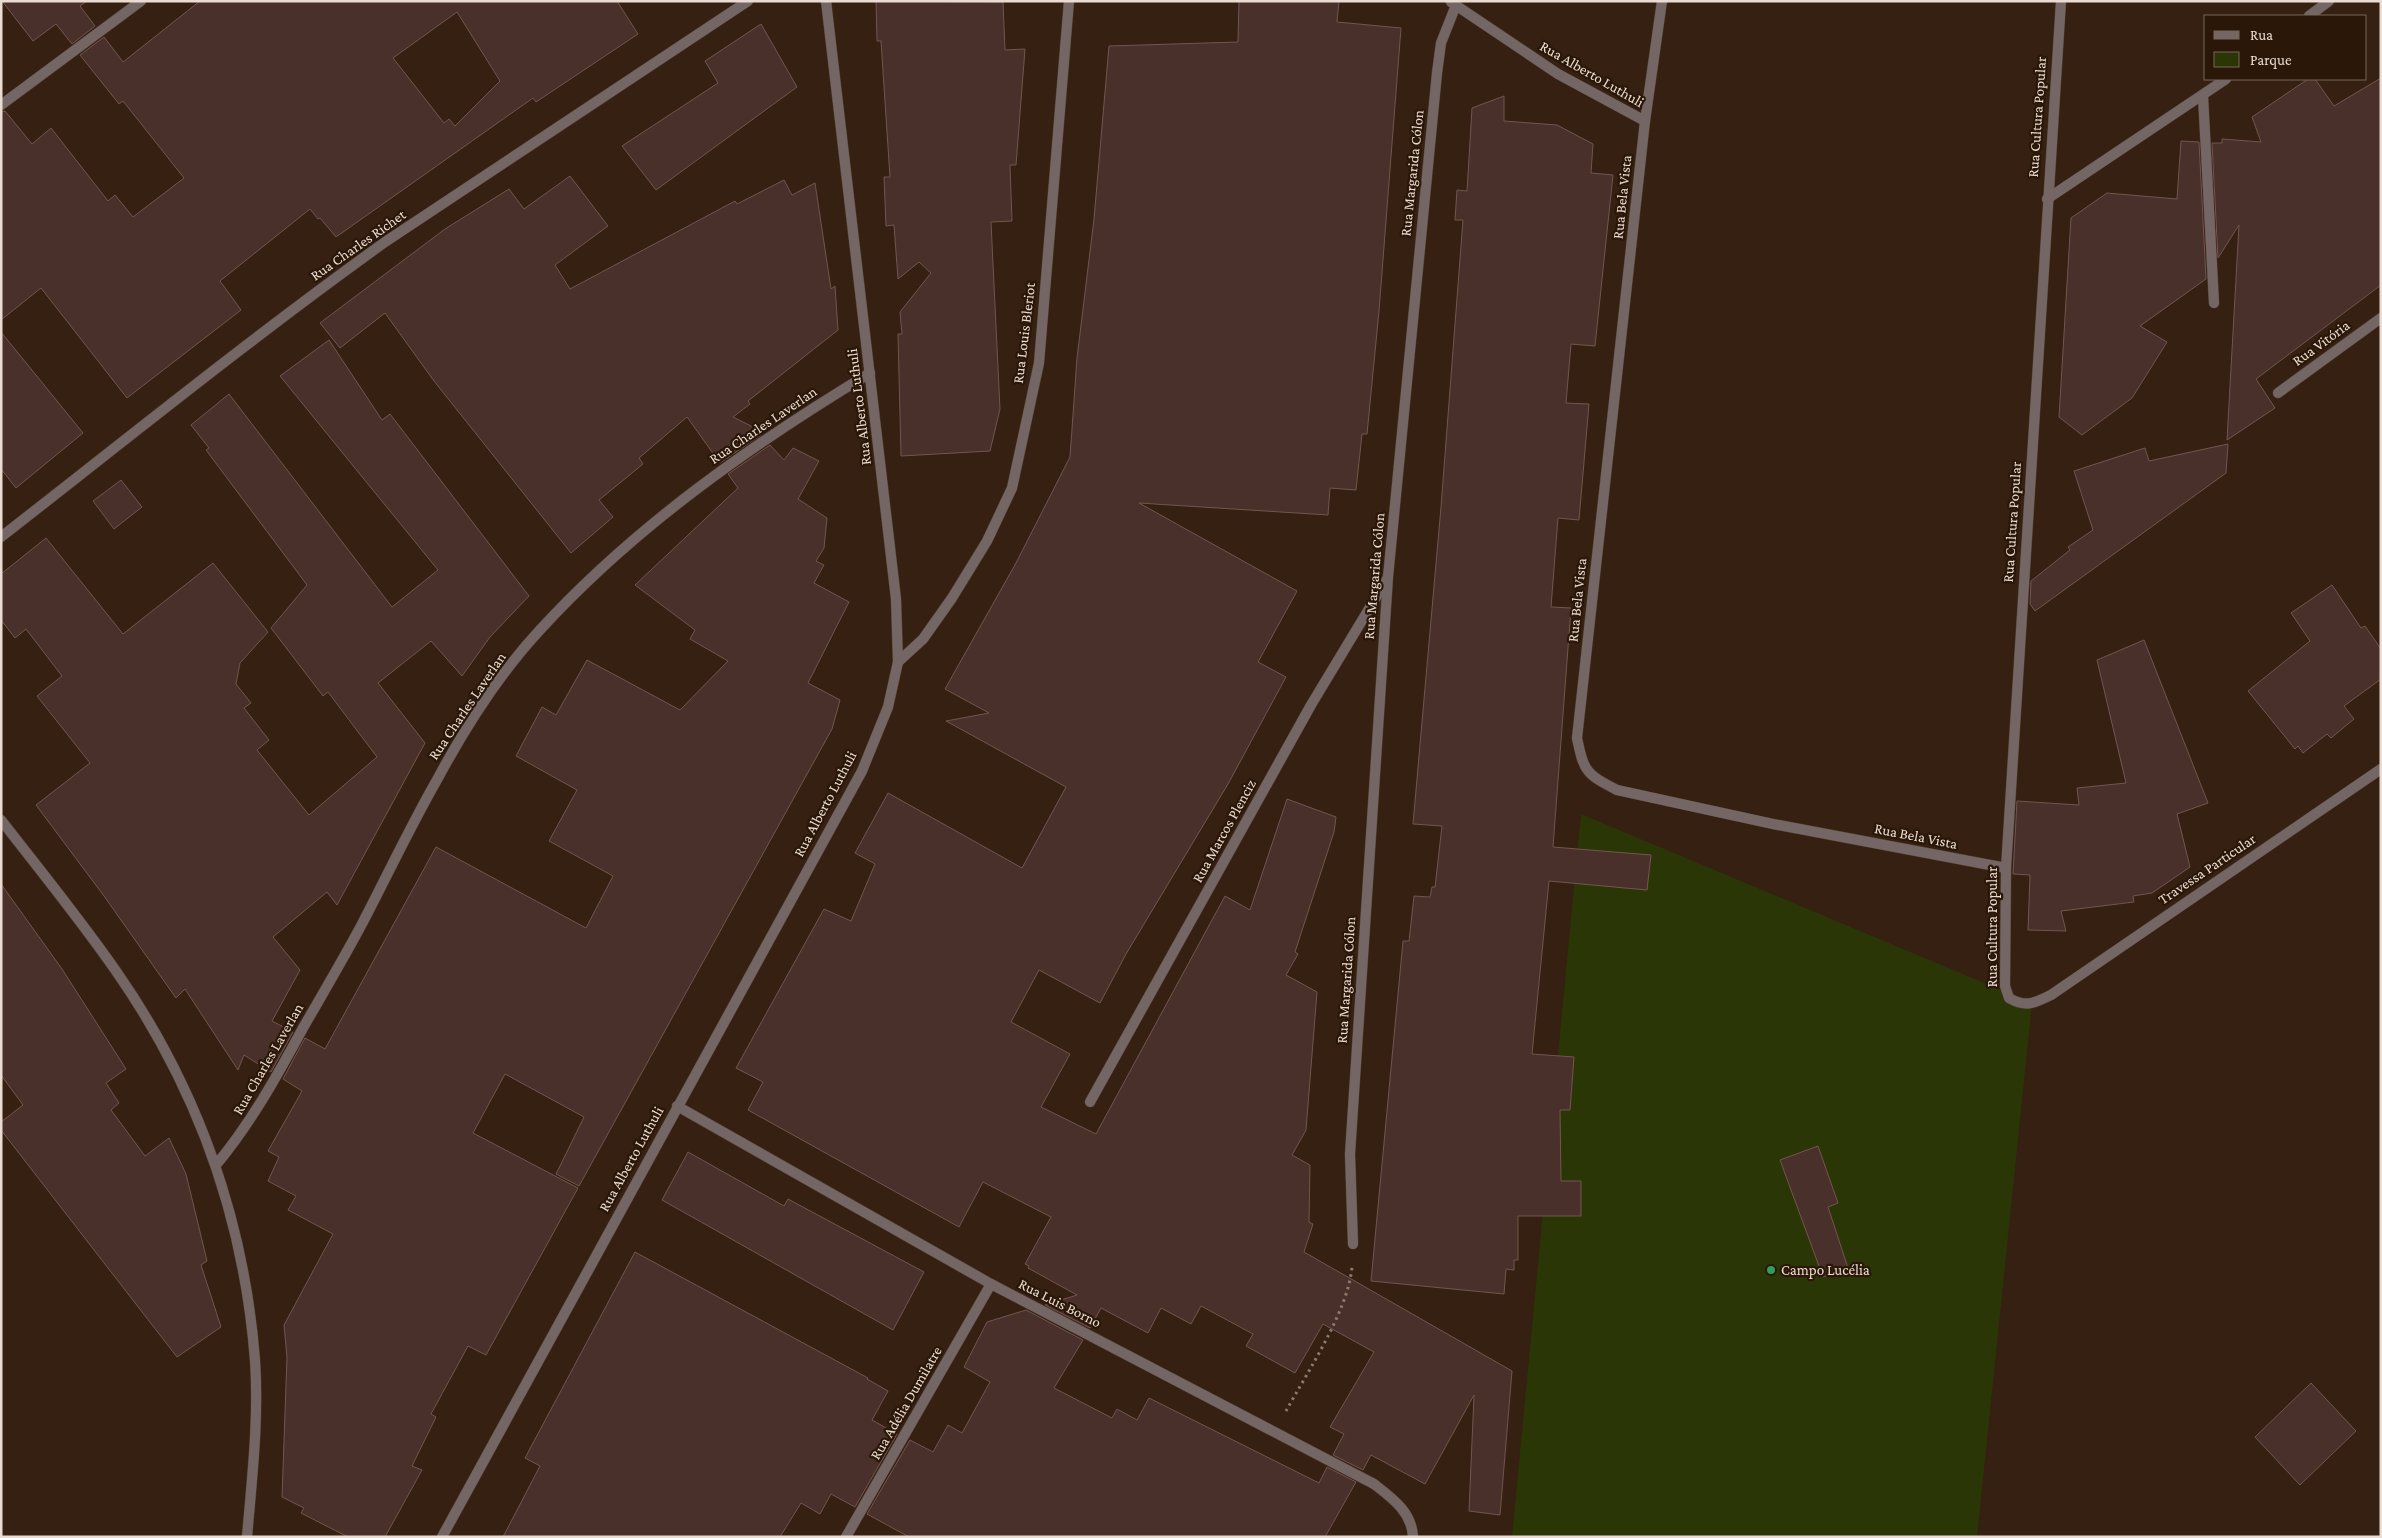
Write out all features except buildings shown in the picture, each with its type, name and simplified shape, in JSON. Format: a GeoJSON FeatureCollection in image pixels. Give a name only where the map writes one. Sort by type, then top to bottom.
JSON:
{"type":"FeatureCollection","features":[{"type":"Feature","properties":{"kind":"street"},"geometry":{"type":"LineString","coordinates":[[1,105],[141,1]]}},
{"type":"Feature","properties":{"kind":"street","name":"Rua Charles Richet"},"geometry":{"type":"LineString","coordinates":[[1,537],[260,334],[385,242],[748,1]]}},
{"type":"Feature","properties":{"kind":"street","name":"Rua Alberto Luthuli"},"geometry":{"type":"LineString","coordinates":[[442,1537],[862,771],[888,707],[898,662],[896,599],[826,1]]}},
{"type":"Feature","properties":{"kind":"street","name":"Rua Louis Bleriot"},"geometry":{"type":"LineString","coordinates":[[898,662],[923,639],[952,598],[987,541],[1012,488],[1039,363],[1069,1]]}},
{"type":"Feature","properties":{"kind":"street","name":"Rua Bela Vista"},"geometry":{"type":"LineString","coordinates":[[1662,1],[1645,121],[1577,738],[1582,764],[1594,778],[1617,790],[1773,824],[2006,868]]}},
{"type":"Feature","properties":{"kind":"street","name":"Rua Cultura Popular"},"geometry":{"type":"LineString","coordinates":[[2051,995],[2032,1003],[2019,1004],[2008,998],[2005,986],[2006,868],[2061,1]]}},
{"type":"Feature","properties":{"kind":"street"},"geometry":{"type":"LineString","coordinates":[[2310,15],[2329,1]]}},
{"type":"Feature","properties":{"kind":"street","name":"Rua Alberto Luthuli"},"geometry":{"type":"LineString","coordinates":[[1453,3],[1558,74],[1645,121]]}},
{"type":"Feature","properties":{"kind":"street","name":"Rua Margarida Cólon"},"geometry":{"type":"LineString","coordinates":[[1353,1244],[1350,1154],[1388,578],[1437,73],[1441,43],[1453,3]]}},
{"type":"Feature","properties":{"kind":"street"},"geometry":{"type":"LineString","coordinates":[[2047,199],[2225,80]]}},
{"type":"Feature","properties":{"kind":"street"},"geometry":{"type":"LineString","coordinates":[[2203,96],[2214,303]]}},
{"type":"Feature","properties":{"kind":"street","name":"Rua Vitória"},"geometry":{"type":"LineString","coordinates":[[2278,393],[2381,318]]}},
{"type":"Feature","properties":{"kind":"street","name":"Rua Charles Laverlan"},"geometry":{"type":"LineString","coordinates":[[216,1165],[235,1142],[261,1103],[361,925],[438,776],[493,690],[538,632],[608,564],[688,495],[792,420],[870,373]]}},
{"type":"Feature","properties":{"kind":"street","name":"Rua Marcos Plenciz"},"geometry":{"type":"LineString","coordinates":[[1090,1102],[1311,705],[1388,578]]}},
{"type":"Feature","properties":{"kind":"street","name":"Travessa Particular"},"geometry":{"type":"LineString","coordinates":[[2051,995],[2381,769]]}},
{"type":"Feature","properties":{"kind":"street"},"geometry":{"type":"LineString","coordinates":[[1,820],[116,971],[152,1028],[192,1105],[216,1165],[234,1222],[245,1278],[255,1361],[255,1434],[247,1537]]}},
{"type":"Feature","properties":{"kind":"street","name":"Rua Luis Borno"},"geometry":{"type":"LineString","coordinates":[[677,1106],[991,1284],[1374,1484],[1397,1501],[1412,1527],[1413,1537]]}},
{"type":"Feature","properties":{"kind":"street","name":"Rua Adélia Dumilatre"},"geometry":{"type":"LineString","coordinates":[[846,1537],[991,1284]]}},
{"type":"Feature","properties":{"kind":"path"},"geometry":{"type":"LineString","coordinates":[[1275,1431],[1328,1334],[1350,1284],[1353,1244]]}},
{"type":"Feature","properties":{"kind":"green space","name":"Campo Lucélia"},"geometry":{"type":"Polygon","coordinates":[[[1581,814],[2032,1003],[1977,1537],[1512,1537],[1581,814]]]}},
{"type":"Feature","properties":{"kind":"place","name":"Campo Lucélia"},"geometry":{"type":"Point","coordinates":[1771,1270]}}]}
